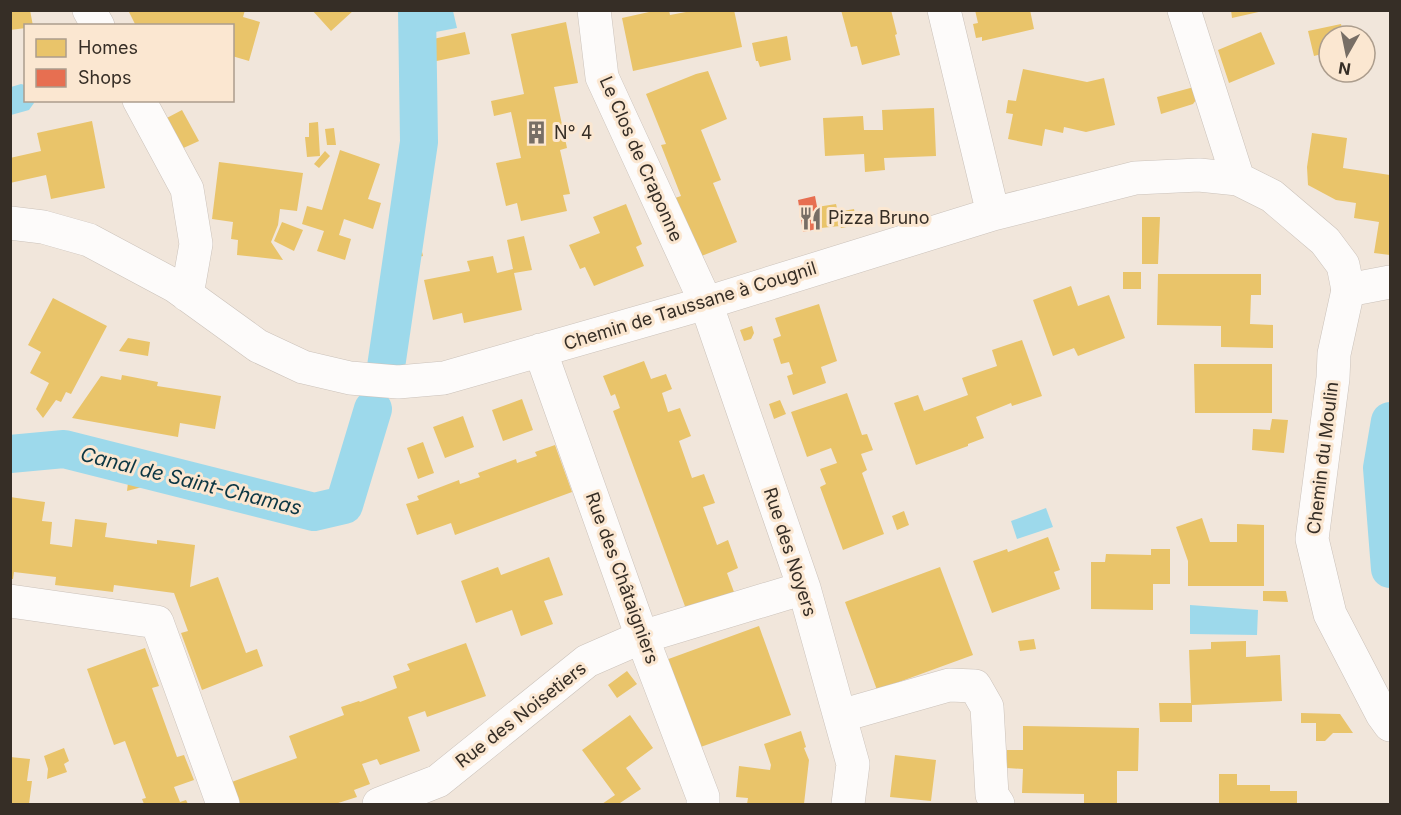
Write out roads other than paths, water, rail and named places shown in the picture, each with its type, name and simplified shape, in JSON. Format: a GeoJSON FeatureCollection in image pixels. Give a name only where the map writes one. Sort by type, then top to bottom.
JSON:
{"type":"FeatureCollection","features":[{"type":"Feature","properties":{"kind":"street"},"geometry":{"type":"LineString","coordinates":[[90,10],[97,24]]}},
{"type":"Feature","properties":{"kind":"street","name":"Le Clos de Craponne"},"geometry":{"type":"LineString","coordinates":[[594,10],[602,77],[706,303]]}},
{"type":"Feature","properties":{"kind":"street"},"geometry":{"type":"LineString","coordinates":[[944,10],[993,213]]}},
{"type":"Feature","properties":{"kind":"street"},"geometry":{"type":"LineString","coordinates":[[1184,10],[1238,179]]}},
{"type":"Feature","properties":{"kind":"street"},"geometry":{"type":"LineString","coordinates":[[140,102],[187,189],[196,244],[187,295]]}},
{"type":"Feature","properties":{"kind":"street","name":"Chemin de Taussane à Cougnil"},"geometry":{"type":"LineString","coordinates":[[10,223],[43,226],[89,240],[175,286],[258,346],[303,367],[350,378],[398,382],[444,378],[706,303],[993,213],[1135,177],[1199,175],[1238,179],[1272,196],[1325,241],[1343,265],[1348,290]]}},
{"type":"Feature","properties":{"kind":"street"},"geometry":{"type":"LineString","coordinates":[[1348,290],[1390,282]]}},
{"type":"Feature","properties":{"kind":"street","name":"Chemin du Moulin"},"geometry":{"type":"LineString","coordinates":[[1348,290],[1334,354],[1333,378],[1312,539],[1330,614],[1382,714],[1390,725]]}},
{"type":"Feature","properties":{"kind":"street","name":"Rue des Noyers"},"geometry":{"type":"LineString","coordinates":[[706,303],[804,588],[853,764],[848,804]]}},
{"type":"Feature","properties":{"kind":"street","name":"Rue des Châtaigniers"},"geometry":{"type":"LineString","coordinates":[[540,350],[642,637],[704,797],[703,804]]}},
{"type":"Feature","properties":{"kind":"street","name":"Rue des Noisetiers"},"geometry":{"type":"LineString","coordinates":[[379,804],[438,781],[587,661],[642,637],[804,588]]}},
{"type":"Feature","properties":{"kind":"street"},"geometry":{"type":"LineString","coordinates":[[10,601],[157,622],[223,804]]}},
{"type":"Feature","properties":{"kind":"street"},"geometry":{"type":"LineString","coordinates":[[840,716],[949,686],[975,686],[987,706],[991,801]]}},
{"type":"Feature","properties":{"kind":"water"},"geometry":{"type":"Polygon","coordinates":[[[428,11],[453,11],[457,28],[430,33],[428,11]]]}},
{"type":"Feature","properties":{"kind":"water"},"geometry":{"type":"Polygon","coordinates":[[[24,85],[24,102],[34,103],[29,110],[11,115],[11,87],[24,85]]]}},
{"type":"Feature","properties":{"kind":"water"},"geometry":{"type":"Polygon","coordinates":[[[1046,508],[1053,527],[1017,539],[1011,521],[1046,508]]]}},
{"type":"Feature","properties":{"kind":"water"},"geometry":{"type":"Polygon","coordinates":[[[1190,605],[1258,610],[1257,635],[1190,634],[1190,605]]]}},
{"type":"Feature","properties":{"kind":"waterway","name":"Canal de Saint-Chamas"},"geometry":{"type":"LineString","coordinates":[[386,367],[419,142],[417,10]]}},
{"type":"Feature","properties":{"kind":"waterway","name":"Canal de Saint-Chamas"},"geometry":{"type":"LineString","coordinates":[[10,454],[64,449],[314,512],[344,505],[373,409]]}},
{"type":"Feature","properties":{"kind":"waterway"},"geometry":{"type":"LineString","coordinates":[[1390,421],[1382,468],[1390,569]]}},
{"type":"Feature","properties":{"kind":"place","name":"N° 4"},"geometry":{"type":"Point","coordinates":[536,133]}},
{"type":"Feature","properties":{"kind":"place","name":"Pizza Bruno"},"geometry":{"type":"Point","coordinates":[810,218]}}]}
